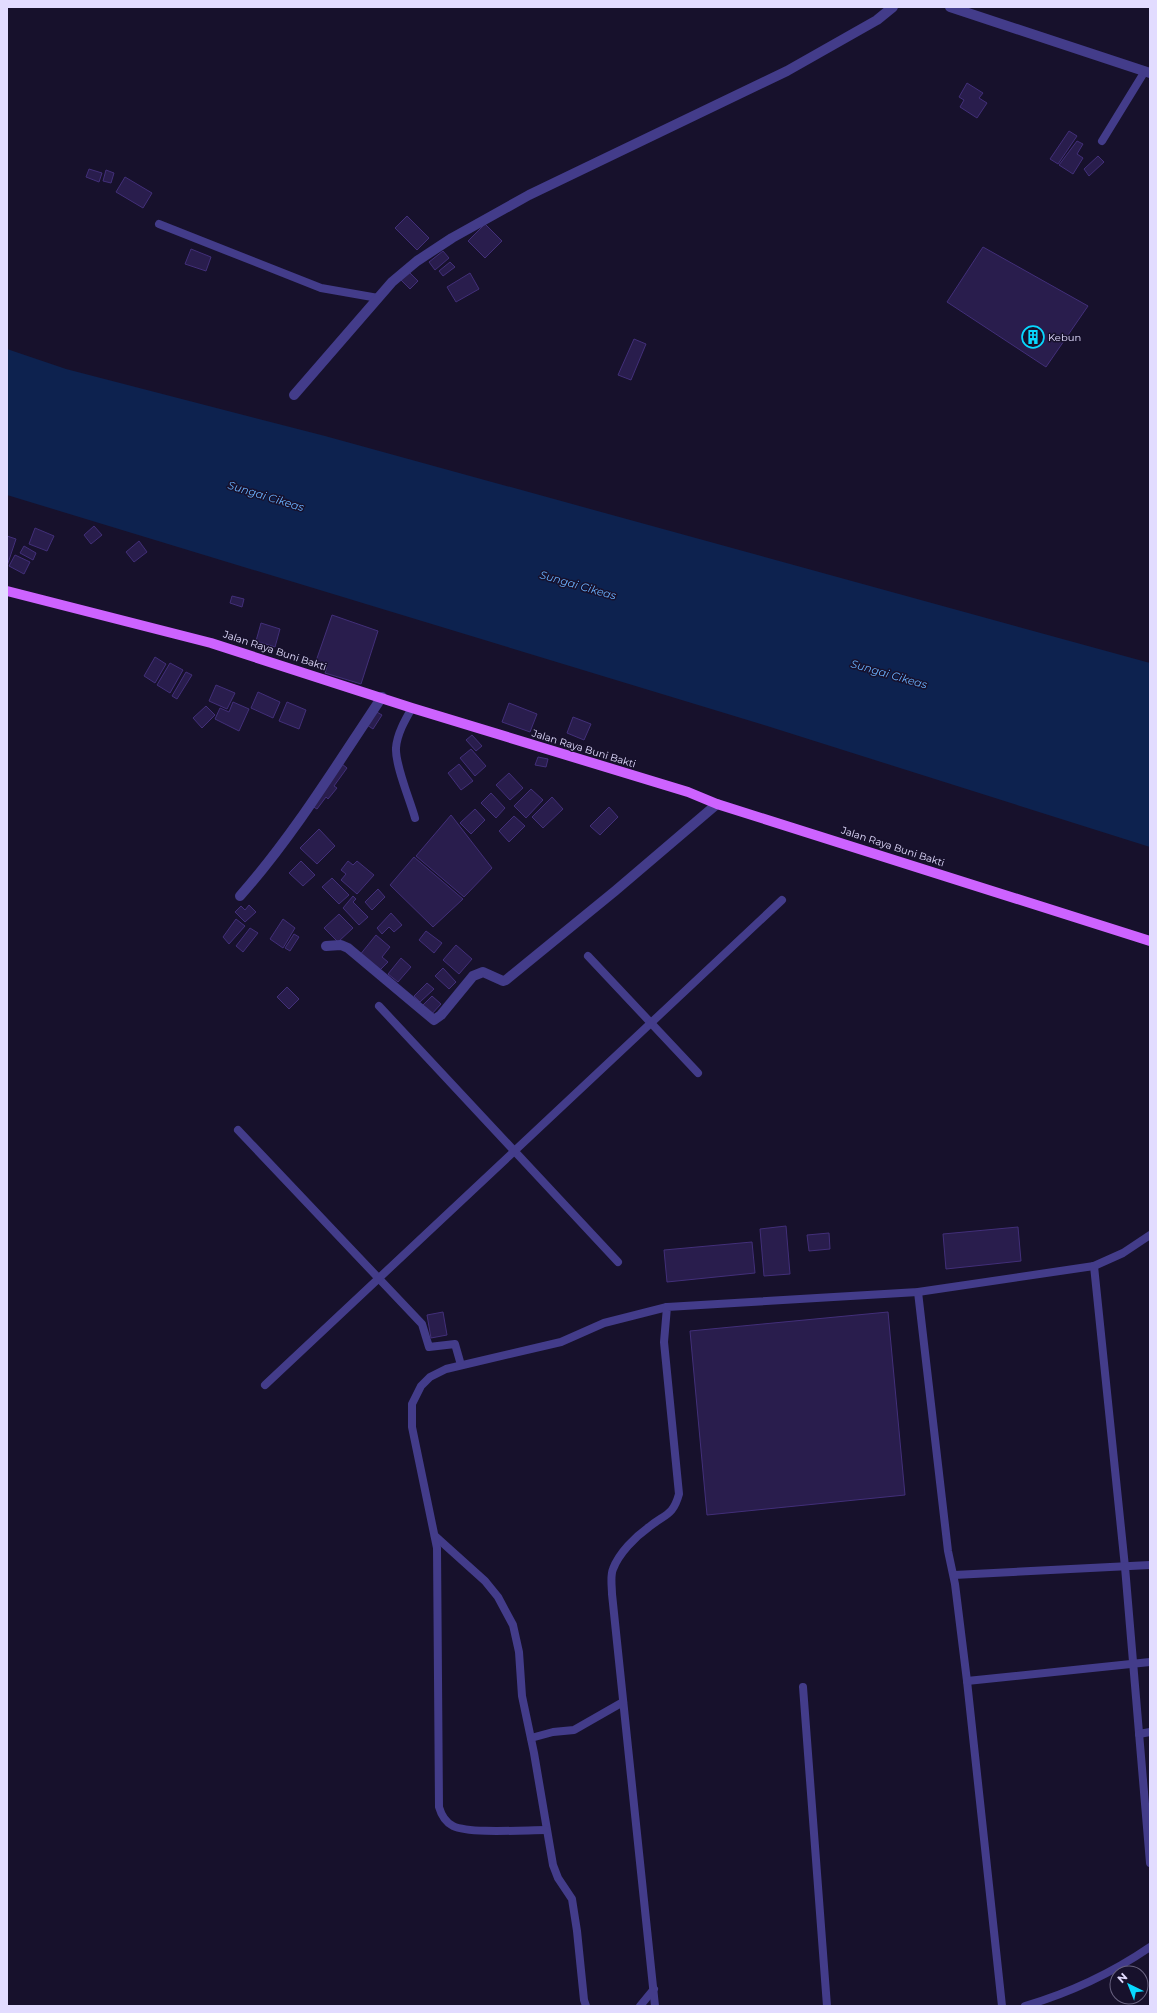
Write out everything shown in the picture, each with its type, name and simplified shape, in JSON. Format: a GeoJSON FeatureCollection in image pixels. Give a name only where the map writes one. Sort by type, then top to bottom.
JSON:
{"type":"FeatureCollection","features":[{"type":"Feature","properties":{"kind":"main road","name":"Jalan Raya Buni Bakti"},"geometry":{"type":"LineString","coordinates":[[7,591],[211,643],[382,697],[412,708],[688,792],[717,804],[1150,941]]}},
{"type":"Feature","properties":{"kind":"street"},"geometry":{"type":"LineString","coordinates":[[294,395],[392,282],[417,261],[452,238],[529,195],[787,71],[877,20],[893,7]]}},
{"type":"Feature","properties":{"kind":"street"},"geometry":{"type":"LineString","coordinates":[[950,7],[1147,72]]}},
{"type":"Feature","properties":{"kind":"street"},"geometry":{"type":"LineString","coordinates":[[240,896],[260,873],[324,783],[382,697]]}},
{"type":"Feature","properties":{"kind":"street"},"geometry":{"type":"LineString","coordinates":[[326,946],[341,945],[348,948],[434,1020],[441,1015],[473,976],[480,972],[503,981],[506,980],[615,891],[717,804]]}},
{"type":"Feature","properties":{"kind":"lane"},"geometry":{"type":"LineString","coordinates":[[1102,141],[1147,72]]}},
{"type":"Feature","properties":{"kind":"lane"},"geometry":{"type":"LineString","coordinates":[[159,224],[321,288],[378,298]]}},
{"type":"Feature","properties":{"kind":"lane"},"geometry":{"type":"LineString","coordinates":[[412,708],[403,722],[397,744],[396,757],[415,818]]}},
{"type":"Feature","properties":{"kind":"lane"},"geometry":{"type":"LineString","coordinates":[[265,1385],[782,900]]}},
{"type":"Feature","properties":{"kind":"lane"},"geometry":{"type":"LineString","coordinates":[[588,956],[698,1073]]}},
{"type":"Feature","properties":{"kind":"lane"},"geometry":{"type":"LineString","coordinates":[[379,1006],[618,1262]]}},
{"type":"Feature","properties":{"kind":"lane"},"geometry":{"type":"LineString","coordinates":[[238,1130],[422,1324],[429,1347],[455,1344],[461,1365]]}},
{"type":"Feature","properties":{"kind":"lane"},"geometry":{"type":"LineString","coordinates":[[546,1830],[471,1829],[453,1826],[442,1817],[439,1806],[437,1548],[436,1536],[412,1427],[412,1404],[421,1386],[430,1377],[446,1369],[561,1342],[604,1323],[667,1307],[918,1292],[1094,1266],[1123,1253],[1150,1235]]}},
{"type":"Feature","properties":{"kind":"lane"},"geometry":{"type":"LineString","coordinates":[[1094,1266],[1125,1567],[1150,1863]]}},
{"type":"Feature","properties":{"kind":"lane"},"geometry":{"type":"LineString","coordinates":[[918,1292],[948,1551],[954,1575],[967,1681],[1002,2006]]}},
{"type":"Feature","properties":{"kind":"lane"},"geometry":{"type":"LineString","coordinates":[[655,2006],[612,1594],[612,1570],[622,1553],[649,1527],[676,1506],[679,1494],[664,1342],[667,1307]]}},
{"type":"Feature","properties":{"kind":"lane"},"geometry":{"type":"LineString","coordinates":[[436,1536],[485,1581],[498,1597],[513,1625],[519,1652],[522,1696],[531,1738],[553,1865],[558,1878],[572,1899],[584,2000],[586,2006]]}},
{"type":"Feature","properties":{"kind":"lane"},"geometry":{"type":"LineString","coordinates":[[954,1575],[1150,1565]]}},
{"type":"Feature","properties":{"kind":"lane"},"geometry":{"type":"LineString","coordinates":[[967,1681],[1150,1662]]}},
{"type":"Feature","properties":{"kind":"lane"},"geometry":{"type":"LineString","coordinates":[[803,1686],[828,2006]]}},
{"type":"Feature","properties":{"kind":"lane"},"geometry":{"type":"LineString","coordinates":[[531,1738],[553,1732],[574,1730],[623,1702]]}},
{"type":"Feature","properties":{"kind":"lane"},"geometry":{"type":"LineString","coordinates":[[1139,1734],[1150,1732]]}},
{"type":"Feature","properties":{"kind":"lane"},"geometry":{"type":"LineString","coordinates":[[1025,2006],[1049,1999],[1122,1966],[1150,1947]]}},
{"type":"Feature","properties":{"kind":"lane"},"geometry":{"type":"LineString","coordinates":[[640,2006],[654,1989]]}},
{"type":"Feature","properties":{"kind":"water","name":"Sungai Cikeas"},"geometry":{"type":"Polygon","coordinates":[[[7,349],[66,369],[325,436],[1150,663],[1150,847],[764,725],[7,495],[7,349]]]}},
{"type":"Feature","properties":{"kind":"building"},"geometry":{"type":"Polygon","coordinates":[[[967,83],[983,93],[979,98],[987,103],[977,118],[960,107],[964,100],[959,97],[967,83]]]}},
{"type":"Feature","properties":{"kind":"building"},"geometry":{"type":"Polygon","coordinates":[[[1069,131],[1077,136],[1058,164],[1050,159],[1069,131]]]}},
{"type":"Feature","properties":{"kind":"building"},"geometry":{"type":"Polygon","coordinates":[[[1077,141],[1083,144],[1077,154],[1083,158],[1073,174],[1059,165],[1077,141]]]}},
{"type":"Feature","properties":{"kind":"building"},"geometry":{"type":"Polygon","coordinates":[[[1098,156],[1104,162],[1089,176],[1084,169],[1098,156]]]}},
{"type":"Feature","properties":{"kind":"building"},"geometry":{"type":"Polygon","coordinates":[[[89,169],[102,173],[99,182],[86,177],[89,169]]]}},
{"type":"Feature","properties":{"kind":"building"},"geometry":{"type":"Polygon","coordinates":[[[106,170],[114,173],[111,183],[103,181],[106,170]]]}},
{"type":"Feature","properties":{"kind":"building"},"geometry":{"type":"Polygon","coordinates":[[[125,177],[152,193],[143,208],[116,192],[125,177]]]}},
{"type":"Feature","properties":{"kind":"building"},"geometry":{"type":"Polygon","coordinates":[[[407,216],[429,238],[417,250],[395,228],[407,216]]]}},
{"type":"Feature","properties":{"kind":"building"},"geometry":{"type":"Polygon","coordinates":[[[485,224],[502,241],[485,258],[468,241],[485,224]]]}},
{"type":"Feature","properties":{"kind":"building","name":"Kebun"},"geometry":{"type":"Polygon","coordinates":[[[983,247],[1088,306],[1046,367],[947,302],[983,247]]]}},
{"type":"Feature","properties":{"kind":"building"},"geometry":{"type":"Polygon","coordinates":[[[191,249],[211,257],[206,271],[185,264],[191,249]]]}},
{"type":"Feature","properties":{"kind":"building"},"geometry":{"type":"Polygon","coordinates":[[[443,251],[449,258],[435,270],[429,262],[443,251]]]}},
{"type":"Feature","properties":{"kind":"building"},"geometry":{"type":"Polygon","coordinates":[[[450,262],[455,267],[443,276],[439,271],[450,262]]]}},
{"type":"Feature","properties":{"kind":"building"},"geometry":{"type":"Polygon","coordinates":[[[408,271],[418,281],[410,289],[400,279],[408,271]]]}},
{"type":"Feature","properties":{"kind":"building"},"geometry":{"type":"Polygon","coordinates":[[[470,273],[479,289],[456,302],[447,287],[470,273]]]}},
{"type":"Feature","properties":{"kind":"building"},"geometry":{"type":"Polygon","coordinates":[[[634,339],[646,344],[631,380],[618,375],[634,339]]]}},
{"type":"Feature","properties":{"kind":"building"},"geometry":{"type":"Polygon","coordinates":[[[94,526],[102,535],[91,544],[84,535],[94,526]]]}},
{"type":"Feature","properties":{"kind":"building"},"geometry":{"type":"Polygon","coordinates":[[[35,528],[54,536],[47,551],[29,544],[35,528]]]}},
{"type":"Feature","properties":{"kind":"building"},"geometry":{"type":"Polygon","coordinates":[[[7,536],[16,539],[7,566],[7,536]]]}},
{"type":"Feature","properties":{"kind":"building"},"geometry":{"type":"Polygon","coordinates":[[[139,541],[147,552],[134,562],[126,552],[139,541]]]}},
{"type":"Feature","properties":{"kind":"building"},"geometry":{"type":"Polygon","coordinates":[[[24,546],[36,553],[33,560],[20,553],[24,546]]]}},
{"type":"Feature","properties":{"kind":"building"},"geometry":{"type":"Polygon","coordinates":[[[15,555],[30,562],[24,574],[9,566],[15,555]]]}},
{"type":"Feature","properties":{"kind":"building"},"geometry":{"type":"Polygon","coordinates":[[[232,596],[244,599],[242,607],[230,603],[232,596]]]}},
{"type":"Feature","properties":{"kind":"building"},"geometry":{"type":"Polygon","coordinates":[[[332,615],[378,631],[361,684],[325,673],[327,667],[315,664],[332,615]]]}},
{"type":"Feature","properties":{"kind":"building"},"geometry":{"type":"Polygon","coordinates":[[[261,623],[280,629],[275,647],[256,641],[261,623]]]}},
{"type":"Feature","properties":{"kind":"building"},"geometry":{"type":"Polygon","coordinates":[[[155,657],[166,664],[155,683],[144,676],[155,657]]]}},
{"type":"Feature","properties":{"kind":"building"},"geometry":{"type":"Polygon","coordinates":[[[170,663],[183,670],[170,693],[157,685],[170,663]]]}},
{"type":"Feature","properties":{"kind":"building"},"geometry":{"type":"Polygon","coordinates":[[[186,672],[192,675],[177,699],[172,696],[186,672]]]}},
{"type":"Feature","properties":{"kind":"building"},"geometry":{"type":"Polygon","coordinates":[[[216,685],[235,693],[227,709],[209,701],[216,685]]]}},
{"type":"Feature","properties":{"kind":"building"},"geometry":{"type":"Polygon","coordinates":[[[258,692],[280,702],[273,718],[251,708],[258,692]]]}},
{"type":"Feature","properties":{"kind":"building"},"geometry":{"type":"Polygon","coordinates":[[[233,702],[249,709],[239,731],[215,719],[220,708],[229,712],[233,702]]]}},
{"type":"Feature","properties":{"kind":"building"},"geometry":{"type":"Polygon","coordinates":[[[287,702],[306,710],[299,729],[279,721],[287,702]]]}},
{"type":"Feature","properties":{"kind":"building"},"geometry":{"type":"Polygon","coordinates":[[[509,703],[537,714],[530,732],[502,722],[509,703]]]}},
{"type":"Feature","properties":{"kind":"building"},"geometry":{"type":"Polygon","coordinates":[[[206,706],[215,715],[202,728],[193,718],[206,706]]]}},
{"type":"Feature","properties":{"kind":"building"},"geometry":{"type":"Polygon","coordinates":[[[375,711],[382,715],[373,729],[367,725],[375,711]]]}},
{"type":"Feature","properties":{"kind":"building"},"geometry":{"type":"Polygon","coordinates":[[[573,717],[591,724],[584,740],[567,733],[573,717]]]}},
{"type":"Feature","properties":{"kind":"building"},"geometry":{"type":"Polygon","coordinates":[[[472,735],[482,746],[476,751],[466,740],[472,735]]]}},
{"type":"Feature","properties":{"kind":"building"},"geometry":{"type":"Polygon","coordinates":[[[471,749],[486,766],[475,776],[460,758],[471,749]]]}},
{"type":"Feature","properties":{"kind":"building"},"geometry":{"type":"Polygon","coordinates":[[[538,757],[548,759],[546,767],[535,765],[538,757]]]}},
{"type":"Feature","properties":{"kind":"building"},"geometry":{"type":"Polygon","coordinates":[[[342,764],[347,768],[334,786],[337,788],[328,799],[326,797],[317,809],[312,806],[342,764]]]}},
{"type":"Feature","properties":{"kind":"building"},"geometry":{"type":"Polygon","coordinates":[[[459,764],[473,781],[461,790],[448,773],[459,764]]]}},
{"type":"Feature","properties":{"kind":"building"},"geometry":{"type":"Polygon","coordinates":[[[509,773],[523,788],[510,800],[496,785],[509,773]]]}},
{"type":"Feature","properties":{"kind":"building"},"geometry":{"type":"Polygon","coordinates":[[[531,789],[543,800],[526,818],[514,806],[531,789]]]}},
{"type":"Feature","properties":{"kind":"building"},"geometry":{"type":"Polygon","coordinates":[[[491,793],[505,808],[496,818],[481,803],[491,793]]]}},
{"type":"Feature","properties":{"kind":"building"},"geometry":{"type":"Polygon","coordinates":[[[552,797],[563,809],[543,828],[532,817],[552,797]]]}},
{"type":"Feature","properties":{"kind":"building"},"geometry":{"type":"Polygon","coordinates":[[[609,807],[618,817],[600,835],[590,826],[609,807]]]}},
{"type":"Feature","properties":{"kind":"building"},"geometry":{"type":"Polygon","coordinates":[[[475,809],[485,820],[471,834],[460,823],[475,809]]]}},
{"type":"Feature","properties":{"kind":"building"},"geometry":{"type":"Polygon","coordinates":[[[451,815],[492,868],[464,897],[416,856],[451,815]]]}},
{"type":"Feature","properties":{"kind":"building"},"geometry":{"type":"Polygon","coordinates":[[[514,816],[525,826],[509,842],[499,831],[514,816]]]}},
{"type":"Feature","properties":{"kind":"building"},"geometry":{"type":"Polygon","coordinates":[[[319,829],[335,846],[317,864],[300,848],[319,829]]]}},
{"type":"Feature","properties":{"kind":"building"},"geometry":{"type":"Polygon","coordinates":[[[414,857],[463,899],[433,927],[390,885],[414,857]]]}},
{"type":"Feature","properties":{"kind":"building"},"geometry":{"type":"Polygon","coordinates":[[[301,861],[315,875],[303,886],[289,873],[301,861]]]}},
{"type":"Feature","properties":{"kind":"building"},"geometry":{"type":"Polygon","coordinates":[[[348,861],[353,865],[357,861],[374,875],[357,894],[341,880],[346,874],[341,870],[348,861]]]}},
{"type":"Feature","properties":{"kind":"building"},"geometry":{"type":"Polygon","coordinates":[[[332,878],[349,895],[339,904],[322,887],[332,878]]]}},
{"type":"Feature","properties":{"kind":"building"},"geometry":{"type":"Polygon","coordinates":[[[378,889],[385,897],[372,910],[365,902],[378,889]]]}},
{"type":"Feature","properties":{"kind":"building"},"geometry":{"type":"Polygon","coordinates":[[[353,896],[356,899],[353,902],[368,917],[359,925],[343,908],[353,896]]]}},
{"type":"Feature","properties":{"kind":"building"},"geometry":{"type":"Polygon","coordinates":[[[249,905],[256,912],[245,922],[235,912],[241,906],[245,910],[249,905]]]}},
{"type":"Feature","properties":{"kind":"building"},"geometry":{"type":"Polygon","coordinates":[[[391,913],[402,925],[394,932],[389,927],[382,934],[377,928],[391,913]]]}},
{"type":"Feature","properties":{"kind":"building"},"geometry":{"type":"Polygon","coordinates":[[[339,914],[353,928],[338,942],[324,928],[339,914]]]}},
{"type":"Feature","properties":{"kind":"building"},"geometry":{"type":"Polygon","coordinates":[[[236,919],[245,926],[229,944],[223,937],[236,919]]]}},
{"type":"Feature","properties":{"kind":"building"},"geometry":{"type":"Polygon","coordinates":[[[283,919],[295,928],[283,948],[270,939],[283,919]]]}},
{"type":"Feature","properties":{"kind":"building"},"geometry":{"type":"Polygon","coordinates":[[[250,928],[258,933],[243,952],[236,946],[250,928]]]}},
{"type":"Feature","properties":{"kind":"building"},"geometry":{"type":"Polygon","coordinates":[[[426,931],[442,943],[434,953],[419,940],[426,931]]]}},
{"type":"Feature","properties":{"kind":"building"},"geometry":{"type":"Polygon","coordinates":[[[294,934],[299,937],[290,951],[285,948],[294,934]]]}},
{"type":"Feature","properties":{"kind":"building"},"geometry":{"type":"Polygon","coordinates":[[[376,935],[390,947],[382,957],[388,962],[378,972],[359,956],[376,935]]]}},
{"type":"Feature","properties":{"kind":"building"},"geometry":{"type":"Polygon","coordinates":[[[456,945],[472,959],[459,974],[443,960],[456,945]]]}},
{"type":"Feature","properties":{"kind":"building"},"geometry":{"type":"Polygon","coordinates":[[[401,958],[411,967],[398,982],[388,974],[401,958]]]}},
{"type":"Feature","properties":{"kind":"building"},"geometry":{"type":"Polygon","coordinates":[[[443,968],[456,982],[449,989],[435,976],[443,968]]]}},
{"type":"Feature","properties":{"kind":"building"},"geometry":{"type":"Polygon","coordinates":[[[427,983],[434,989],[420,1002],[414,996],[427,983]]]}},
{"type":"Feature","properties":{"kind":"building"},"geometry":{"type":"Polygon","coordinates":[[[287,987],[299,999],[289,1009],[277,997],[287,987]]]}},
{"type":"Feature","properties":{"kind":"building"},"geometry":{"type":"Polygon","coordinates":[[[432,996],[441,1004],[430,1016],[421,1007],[432,996]]]}},
{"type":"Feature","properties":{"kind":"building"},"geometry":{"type":"Polygon","coordinates":[[[786,1226],[790,1274],[764,1276],[760,1229],[786,1226]]]}},
{"type":"Feature","properties":{"kind":"building"},"geometry":{"type":"Polygon","coordinates":[[[1018,1227],[1021,1261],[946,1269],[943,1234],[1018,1227]]]}},
{"type":"Feature","properties":{"kind":"building"},"geometry":{"type":"Polygon","coordinates":[[[829,1233],[830,1249],[809,1251],[807,1235],[829,1233]]]}},
{"type":"Feature","properties":{"kind":"building"},"geometry":{"type":"Polygon","coordinates":[[[752,1242],[755,1273],[667,1282],[664,1250],[752,1242]]]}},
{"type":"Feature","properties":{"kind":"building"},"geometry":{"type":"Polygon","coordinates":[[[443,1312],[447,1335],[431,1338],[427,1315],[443,1312]]]}},
{"type":"Feature","properties":{"kind":"building"},"geometry":{"type":"Polygon","coordinates":[[[888,1312],[905,1495],[707,1515],[690,1331],[888,1312]]]}},
{"type":"Feature","properties":{"kind":"place","name":"Kebun"},"geometry":{"type":"Point","coordinates":[1033,337]}}]}
